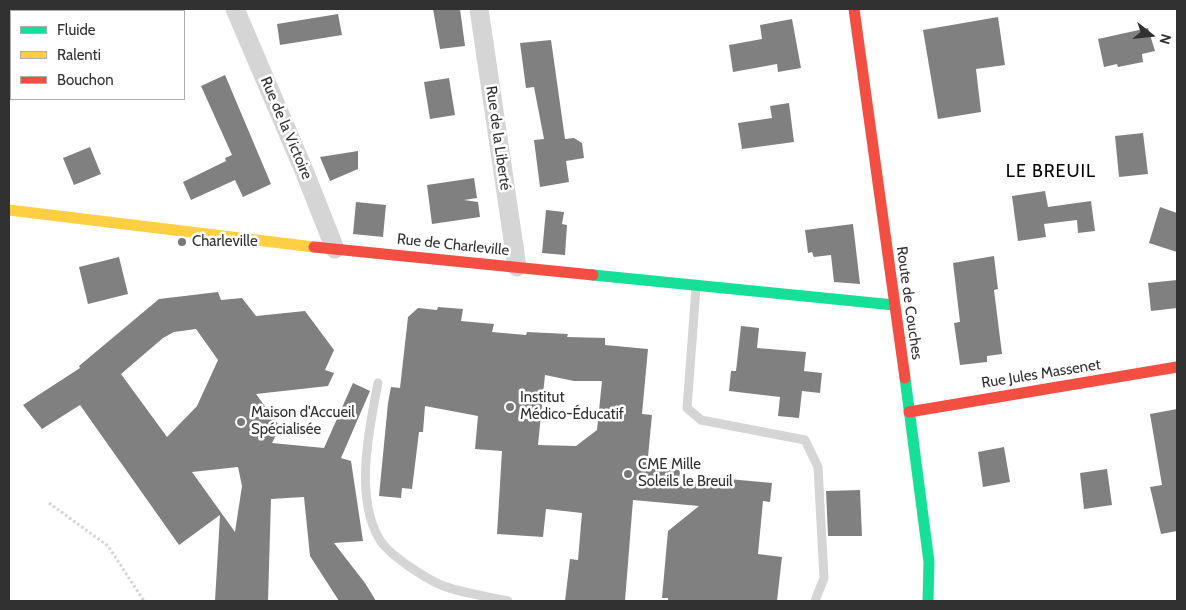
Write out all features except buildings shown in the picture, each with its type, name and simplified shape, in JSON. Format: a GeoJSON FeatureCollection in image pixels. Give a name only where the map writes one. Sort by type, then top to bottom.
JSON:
{"type":"FeatureCollection","features":[{"type":"Feature","properties":{"kind":"street","name":"Rue de la Victoire"},"geometry":{"type":"LineString","coordinates":[[235,9],[305,172],[335,249]]}},
{"type":"Feature","properties":{"kind":"street","name":"Rue de la Liberté"},"geometry":{"type":"LineString","coordinates":[[479,9],[517,267]]}},
{"type":"Feature","properties":{"kind":"street","name":"Route de Couches"},"geometry":{"type":"LineString","coordinates":[[854,9],[929,562],[928,601]]}},
{"type":"Feature","properties":{"kind":"street","name":"Rue de Charleville"},"geometry":{"type":"LineString","coordinates":[[9,210],[335,249],[894,305]]}},
{"type":"Feature","properties":{"kind":"street","name":"Rue Jules Massenet"},"geometry":{"type":"LineString","coordinates":[[909,412],[1177,367]]}},
{"type":"Feature","properties":{"kind":"lane"},"geometry":{"type":"LineString","coordinates":[[696,285],[687,408],[701,420],[805,440],[818,466],[824,578],[815,601]]}},
{"type":"Feature","properties":{"kind":"lane"},"geometry":{"type":"LineString","coordinates":[[378,383],[370,424],[366,474],[367,506],[380,541],[414,570],[442,585],[508,601]]}},
{"type":"Feature","properties":{"kind":"path"},"geometry":{"type":"LineString","coordinates":[[49,503],[108,546],[144,601]]}},
{"type":"Feature","properties":{"kind":"traffic: fast"},"geometry":{"type":"LineString","coordinates":[[593,275],[894,305]]}},
{"type":"Feature","properties":{"kind":"traffic: fast"},"geometry":{"type":"LineString","coordinates":[[905,378],[929,562],[928,601]]}},
{"type":"Feature","properties":{"kind":"traffic: slow"},"geometry":{"type":"LineString","coordinates":[[9,210],[314,247]]}},
{"type":"Feature","properties":{"kind":"traffic: jam"},"geometry":{"type":"LineString","coordinates":[[854,9],[905,378]]}},
{"type":"Feature","properties":{"kind":"traffic: jam"},"geometry":{"type":"LineString","coordinates":[[314,247],[593,275]]}},
{"type":"Feature","properties":{"kind":"traffic: jam"},"geometry":{"type":"LineString","coordinates":[[909,412],[1177,367]]}},
{"type":"Feature","properties":{"kind":"place","name":"Charleville"},"geometry":{"type":"Point","coordinates":[182,242]}},
{"type":"Feature","properties":{"kind":"place","name":"Institut Médico-Éducatif"},"geometry":{"type":"Point","coordinates":[510,407]}},
{"type":"Feature","properties":{"kind":"place","name":"Maison d'Accueil Spécialisée"},"geometry":{"type":"Point","coordinates":[241,422]}},
{"type":"Feature","properties":{"kind":"place","name":"CME Mille Soleils le Breuil"},"geometry":{"type":"Point","coordinates":[628,474]}},
{"type":"Feature","properties":{"kind":"district","name":"LE BREUIL"},"geometry":{"type":"Point","coordinates":[1051,172]}}]}
